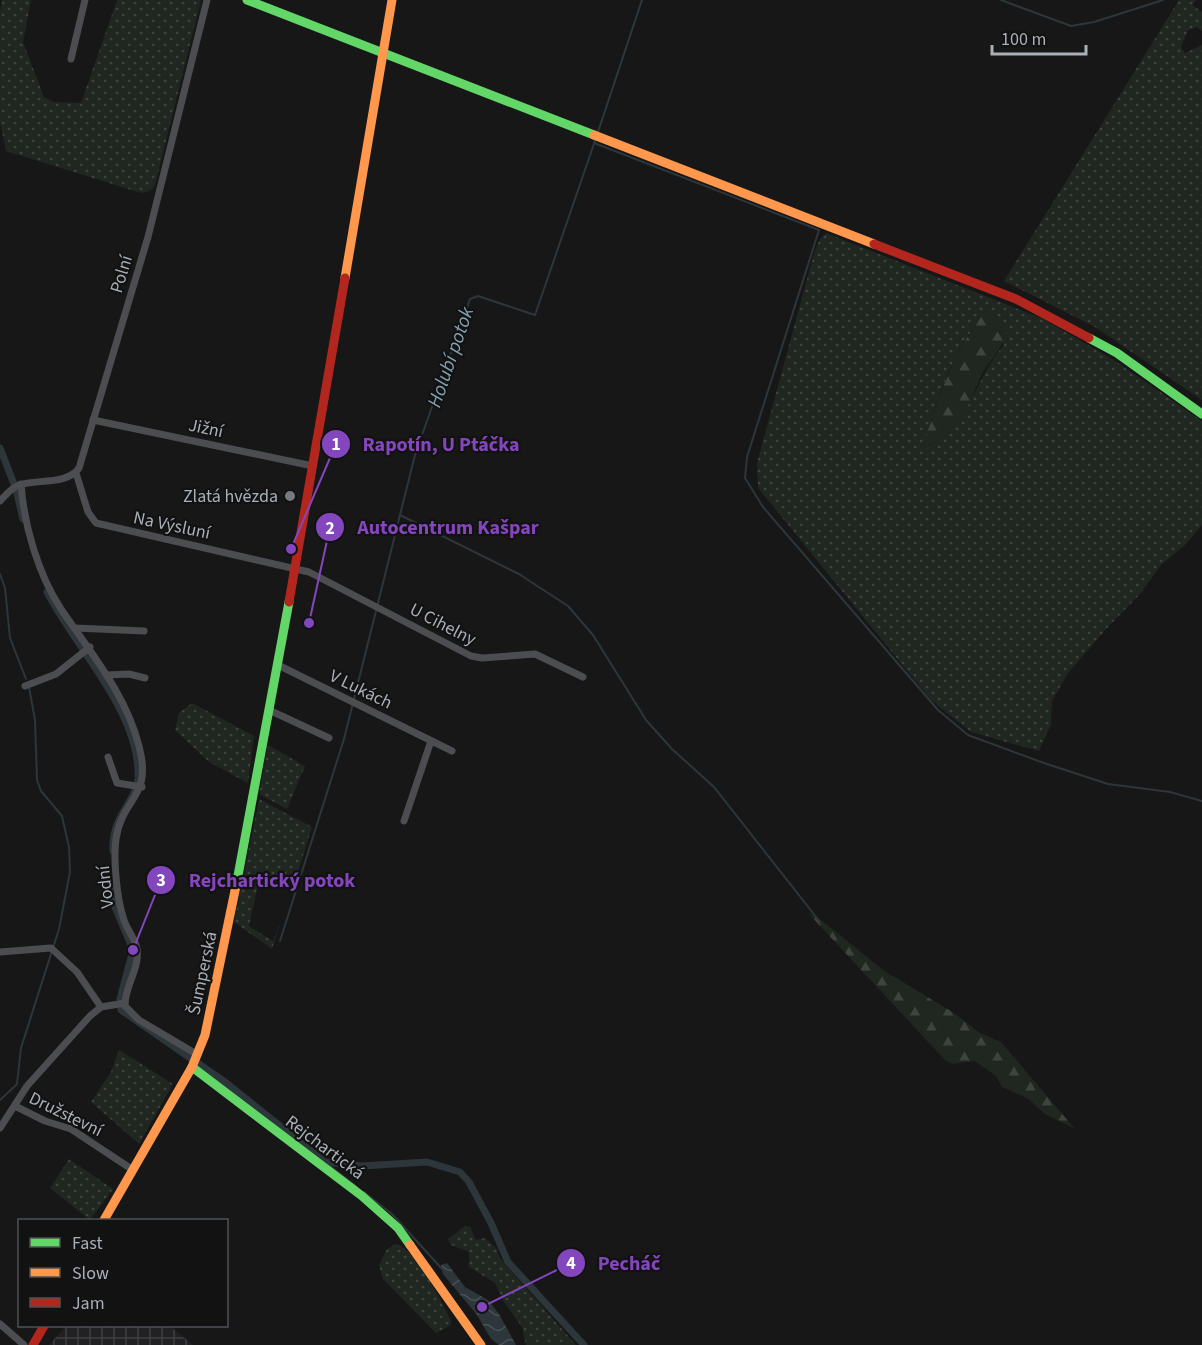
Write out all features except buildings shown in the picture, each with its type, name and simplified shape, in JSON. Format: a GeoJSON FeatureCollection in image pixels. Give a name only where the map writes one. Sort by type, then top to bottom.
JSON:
{"type":"FeatureCollection","features":[{"type":"Feature","properties":{"kind":"street"},"geometry":{"type":"LineString","coordinates":[[71,59],[85,0]]}},
{"type":"Feature","properties":{"kind":"street","name":"Polní"},"geometry":{"type":"LineString","coordinates":[[76,473],[148,237],[207,0]]}},
{"type":"Feature","properties":{"kind":"street"},"geometry":{"type":"LineString","coordinates":[[247,0],[1016,299],[1117,353],[1202,414]]}},
{"type":"Feature","properties":{"kind":"street","name":"Šumperská"},"geometry":{"type":"LineString","coordinates":[[105,1219],[195,1061],[205,1035],[224,957],[296,568],[392,0]]}},
{"type":"Feature","properties":{"kind":"street","name":"Jižní"},"geometry":{"type":"LineString","coordinates":[[93,420],[313,466]]}},
{"type":"Feature","properties":{"kind":"street"},"geometry":{"type":"LineString","coordinates":[[0,501],[17,486],[67,477],[76,473]]}},
{"type":"Feature","properties":{"kind":"street","name":"Na Výsluní"},"geometry":{"type":"LineString","coordinates":[[76,473],[88,512],[96,523],[296,568]]}},
{"type":"Feature","properties":{"kind":"street"},"geometry":{"type":"LineString","coordinates":[[17,486],[38,558],[60,607],[107,675],[139,743],[144,771],[137,787],[117,783],[108,757]]}},
{"type":"Feature","properties":{"kind":"street","name":"U Cihelny"},"geometry":{"type":"LineString","coordinates":[[296,568],[471,656],[482,658],[534,654],[583,677]]}},
{"type":"Feature","properties":{"kind":"street"},"geometry":{"type":"LineString","coordinates":[[75,628],[144,631]]}},
{"type":"Feature","properties":{"kind":"street"},"geometry":{"type":"LineString","coordinates":[[25,686],[56,674],[87,649]]}},
{"type":"Feature","properties":{"kind":"street","name":"V Lukách"},"geometry":{"type":"LineString","coordinates":[[278,665],[452,751]]}},
{"type":"Feature","properties":{"kind":"street"},"geometry":{"type":"LineString","coordinates":[[107,675],[129,674],[145,678]]}},
{"type":"Feature","properties":{"kind":"street"},"geometry":{"type":"LineString","coordinates":[[269,710],[329,738]]}},
{"type":"Feature","properties":{"kind":"street"},"geometry":{"type":"LineString","coordinates":[[404,821],[431,741]]}},
{"type":"Feature","properties":{"kind":"street","name":"Vodní"},"geometry":{"type":"LineString","coordinates":[[121,1004],[137,950],[122,911],[116,840],[121,820],[137,787]]}},
{"type":"Feature","properties":{"kind":"street"},"geometry":{"type":"LineString","coordinates":[[0,952],[52,949],[77,972],[101,1007],[121,1004],[195,1061]]}},
{"type":"Feature","properties":{"kind":"street","name":"Družstevní"},"geometry":{"type":"LineString","coordinates":[[0,1128],[40,1071],[101,1007]]}},
{"type":"Feature","properties":{"kind":"street","name":"Rejchartická"},"geometry":{"type":"LineString","coordinates":[[195,1061],[362,1196],[398,1228],[481,1345]]}},
{"type":"Feature","properties":{"kind":"street","name":"Družstevní"},"geometry":{"type":"LineString","coordinates":[[15,1106],[45,1121],[71,1129],[133,1170]]}},
{"type":"Feature","properties":{"kind":"street"},"geometry":{"type":"LineString","coordinates":[[0,1324],[24,1345]]}},
{"type":"Feature","properties":{"kind":"street"},"geometry":{"type":"LineString","coordinates":[[33,1345],[43,1327]]}},
{"type":"Feature","properties":{"kind":"shaded area"},"geometry":{"type":"Polygon","coordinates":[[[65,1327],[171,1327],[193,1345],[49,1345],[65,1327]]]}},
{"type":"Feature","properties":{"kind":"green space"},"geometry":{"type":"Polygon","coordinates":[[[2,0],[31,0],[23,42],[44,97],[54,102],[81,103],[117,0],[201,0],[155,185],[150,191],[141,193],[6,151],[0,122],[0,12],[2,0]]]}},
{"type":"Feature","properties":{"kind":"green space"},"geometry":{"type":"Polygon","coordinates":[[[1179,0],[1196,0],[1192,5],[1202,12],[1202,31],[1197,27],[1188,30],[1181,47],[1185,53],[1202,45],[1202,400],[1095,327],[1004,281],[1179,0]]]}},
{"type":"Feature","properties":{"kind":"green space"},"geometry":{"type":"Polygon","coordinates":[[[826,233],[1043,319],[1114,360],[1202,421],[1202,525],[1185,545],[1161,565],[1140,594],[1068,673],[1052,701],[1051,724],[1039,751],[971,732],[931,700],[758,488],[757,463],[815,250],[826,233]],[[986,311],[965,341],[948,375],[934,411],[924,447],[927,448],[938,439],[963,412],[992,361],[1004,345],[986,311]]]}},
{"type":"Feature","properties":{"kind":"green space"},"geometry":{"type":"Polygon","coordinates":[[[986,311],[1004,323],[1006,331],[1004,339],[983,372],[962,417],[939,439],[926,448],[923,447],[934,411],[956,358],[986,311]]]}},
{"type":"Feature","properties":{"kind":"green space"},"geometry":{"type":"Polygon","coordinates":[[[192,703],[254,736],[248,783],[209,762],[175,730],[179,713],[192,703]]]}},
{"type":"Feature","properties":{"kind":"green space"},"geometry":{"type":"Polygon","coordinates":[[[268,745],[305,766],[287,809],[259,794],[268,745]]]}},
{"type":"Feature","properties":{"kind":"green space"},"geometry":{"type":"Polygon","coordinates":[[[259,799],[312,827],[292,891],[259,880],[249,926],[273,941],[280,924],[272,949],[234,922],[259,799]]]}},
{"type":"Feature","properties":{"kind":"green space"},"geometry":{"type":"Polygon","coordinates":[[[808,913],[820,919],[883,970],[954,1013],[980,1033],[1001,1042],[1075,1129],[1045,1114],[1027,1098],[1002,1087],[996,1076],[975,1061],[952,1064],[946,1061],[808,913]]]}},
{"type":"Feature","properties":{"kind":"green space"},"geometry":{"type":"Polygon","coordinates":[[[119,1050],[173,1084],[139,1144],[91,1102],[111,1072],[119,1050]]]}},
{"type":"Feature","properties":{"kind":"green space"},"geometry":{"type":"Polygon","coordinates":[[[69,1159],[113,1189],[89,1219],[50,1188],[69,1159]]]}},
{"type":"Feature","properties":{"kind":"green space"},"geometry":{"type":"Polygon","coordinates":[[[465,1226],[470,1227],[476,1240],[485,1238],[496,1248],[500,1258],[576,1345],[526,1345],[522,1327],[504,1302],[495,1283],[469,1267],[469,1252],[451,1245],[448,1239],[465,1226]]]}},
{"type":"Feature","properties":{"kind":"green space"},"geometry":{"type":"Polygon","coordinates":[[[396,1244],[403,1247],[419,1265],[451,1320],[451,1325],[436,1333],[383,1279],[379,1265],[387,1249],[396,1244]]]}},
{"type":"Feature","properties":{"kind":"water"},"geometry":{"type":"Polygon","coordinates":[[[447,1263],[465,1287],[488,1300],[499,1314],[516,1345],[499,1345],[491,1339],[477,1315],[443,1274],[441,1265],[447,1263]]]}},
{"type":"Feature","properties":{"kind":"waterway","name":"Holubí potok"},"geometry":{"type":"LineString","coordinates":[[598,132],[642,0]]}},
{"type":"Feature","properties":{"kind":"waterway"},"geometry":{"type":"LineString","coordinates":[[1001,0],[1071,26],[1094,22],[1163,0]]}},
{"type":"Feature","properties":{"kind":"waterway","name":"Holubí potok"},"geometry":{"type":"LineString","coordinates":[[280,941],[344,739],[415,455],[470,299],[478,296],[535,315],[596,138]]}},
{"type":"Feature","properties":{"kind":"waterway"},"geometry":{"type":"LineString","coordinates":[[594,143],[819,230],[747,457],[745,478],[763,507],[938,710],[968,735],[1041,762],[1108,784],[1170,792],[1202,801]]}},
{"type":"Feature","properties":{"kind":"waterway"},"geometry":{"type":"LineString","coordinates":[[0,448],[16,489],[23,519]]}},
{"type":"Feature","properties":{"kind":"waterway"},"geometry":{"type":"LineString","coordinates":[[400,515],[519,574],[568,606],[593,635],[646,720],[672,749],[714,787],[820,922]]}},
{"type":"Feature","properties":{"kind":"waterway"},"geometry":{"type":"LineString","coordinates":[[0,574],[5,588],[10,638],[26,679]]}},
{"type":"Feature","properties":{"kind":"waterway"},"geometry":{"type":"LineString","coordinates":[[47,592],[118,706],[129,730],[136,755],[138,779],[133,795],[116,828],[113,851]]}},
{"type":"Feature","properties":{"kind":"waterway"},"geometry":{"type":"LineString","coordinates":[[0,1100],[17,1084],[21,1048],[59,929],[70,872],[69,847],[62,816],[41,791],[37,780],[35,720],[29,687]]}},
{"type":"Feature","properties":{"kind":"waterway"},"geometry":{"type":"LineString","coordinates":[[114,886],[115,907],[133,950],[120,999],[121,1010],[225,1082],[325,1162],[362,1166],[427,1162],[460,1172],[469,1182],[491,1223],[508,1262],[584,1345]]}},
{"type":"Feature","properties":{"kind":"waterway"},"geometry":{"type":"LineString","coordinates":[[325,1162],[357,1187]]}},
{"type":"Feature","properties":{"kind":"waterway"},"geometry":{"type":"LineString","coordinates":[[364,1192],[392,1214],[443,1270]]}},
{"type":"Feature","properties":{"kind":"traffic: fast"},"geometry":{"type":"LineString","coordinates":[[247,0],[594,135]]}},
{"type":"Feature","properties":{"kind":"traffic: fast"},"geometry":{"type":"LineString","coordinates":[[1089,338],[1117,353],[1202,414]]}},
{"type":"Feature","properties":{"kind":"traffic: fast"},"geometry":{"type":"LineString","coordinates":[[237,881],[289,602]]}},
{"type":"Feature","properties":{"kind":"traffic: fast"},"geometry":{"type":"LineString","coordinates":[[192,1067],[362,1196],[398,1228],[410,1245]]}},
{"type":"Feature","properties":{"kind":"traffic: slow"},"geometry":{"type":"LineString","coordinates":[[345,278],[392,0]]}},
{"type":"Feature","properties":{"kind":"traffic: slow"},"geometry":{"type":"LineString","coordinates":[[594,135],[874,244]]}},
{"type":"Feature","properties":{"kind":"traffic: slow"},"geometry":{"type":"LineString","coordinates":[[105,1219],[192,1067],[205,1035],[237,881]]}},
{"type":"Feature","properties":{"kind":"traffic: slow"},"geometry":{"type":"LineString","coordinates":[[410,1245],[481,1345]]}},
{"type":"Feature","properties":{"kind":"traffic: jam"},"geometry":{"type":"LineString","coordinates":[[874,244],[1016,299],[1089,338]]}},
{"type":"Feature","properties":{"kind":"traffic: jam"},"geometry":{"type":"LineString","coordinates":[[289,602],[345,278]]}},
{"type":"Feature","properties":{"kind":"traffic: jam"},"geometry":{"type":"LineString","coordinates":[[33,1345],[43,1327]]}},
{"type":"Feature","properties":{"kind":"place","name":"Zlatá hvězda"},"geometry":{"type":"Point","coordinates":[290,496]}},
{"type":"Feature","properties":{"kind":"place","name":"Rapotín, U Ptáčka"},"geometry":{"type":"Point","coordinates":[291,549]}},
{"type":"Feature","properties":{"kind":"place","name":"Autocentrum Kašpar"},"geometry":{"type":"Point","coordinates":[309,623]}},
{"type":"Feature","properties":{"kind":"place","name":"Rejchartický potok"},"geometry":{"type":"Point","coordinates":[133,950]}},
{"type":"Feature","properties":{"kind":"place","name":"Pecháč"},"geometry":{"type":"Point","coordinates":[482,1307]}}]}
